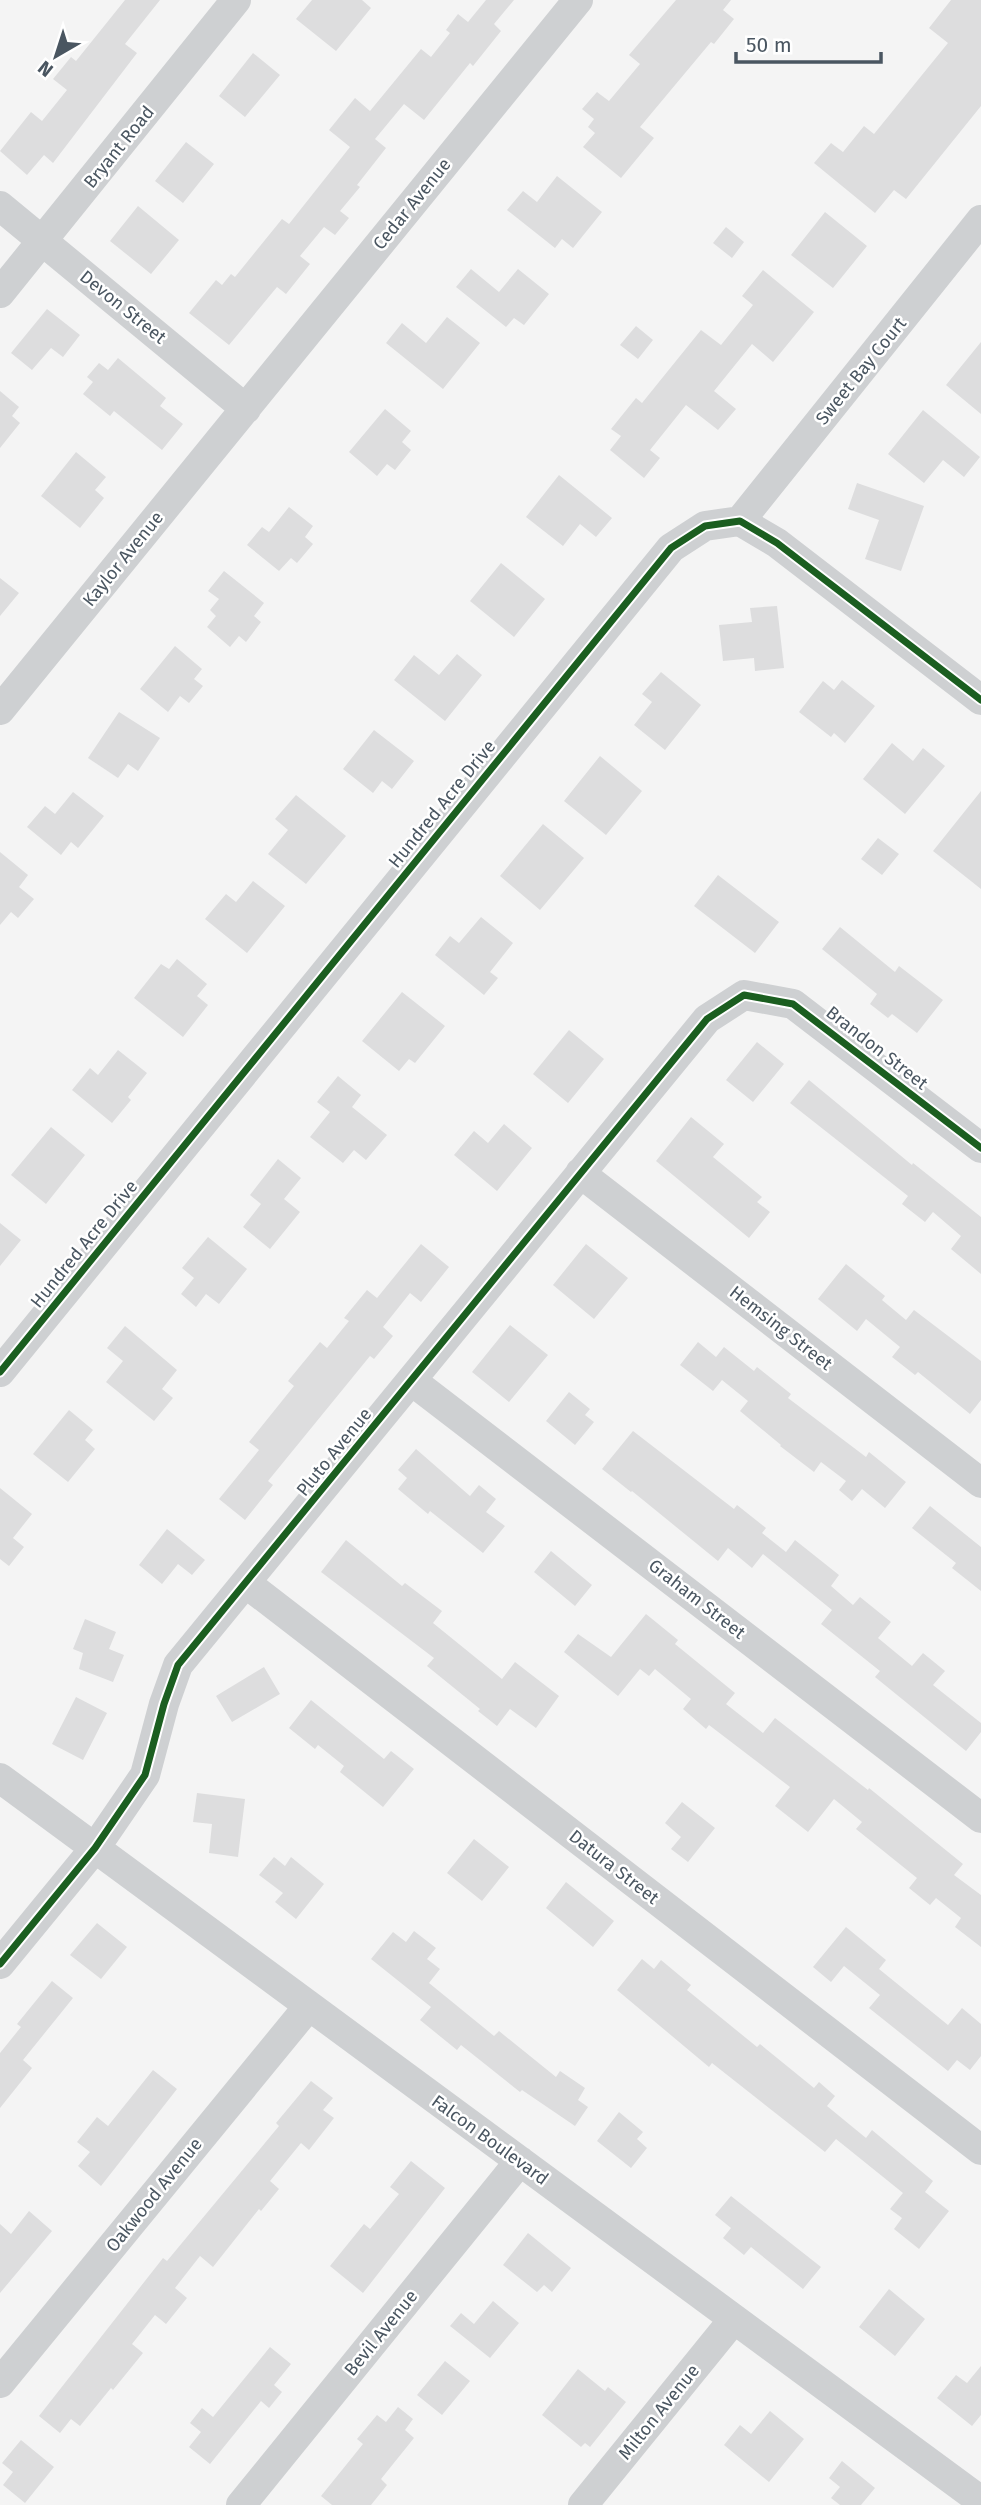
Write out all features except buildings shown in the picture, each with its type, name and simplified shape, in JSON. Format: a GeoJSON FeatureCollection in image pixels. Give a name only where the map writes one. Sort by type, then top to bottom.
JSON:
{"type":"FeatureCollection","features":[{"type":"Feature","properties":{"kind":"street","name":"Bryant Road"},"geometry":{"type":"LineString","coordinates":[[0,293],[236,0]]}},
{"type":"Feature","properties":{"kind":"street","name":"Cedar Avenue"},"geometry":{"type":"LineString","coordinates":[[246,409],[578,0]]}},
{"type":"Feature","properties":{"kind":"street","name":"Devon Street"},"geometry":{"type":"LineString","coordinates":[[0,206],[246,409]]}},
{"type":"Feature","properties":{"kind":"street","name":"Sweet Bay Court"},"geometry":{"type":"LineString","coordinates":[[740,522],[981,220]]}},
{"type":"Feature","properties":{"kind":"street","name":"Kaylor Avenue"},"geometry":{"type":"LineString","coordinates":[[0,710],[246,409]]}},
{"type":"Feature","properties":{"kind":"street"},"geometry":{"type":"LineString","coordinates":[[740,522],[777,543],[981,700]]}},
{"type":"Feature","properties":{"kind":"street","name":"Hundred Acre Drive"},"geometry":{"type":"LineString","coordinates":[[0,1371],[671,548],[705,526],[740,522]]}},
{"type":"Feature","properties":{"kind":"street","name":"Brandon Street"},"geometry":{"type":"LineString","coordinates":[[744,995],[793,1004],[981,1148]]}},
{"type":"Feature","properties":{"kind":"street","name":"Pluto Avenue"},"geometry":{"type":"LineString","coordinates":[[0,1964],[95,1847],[145,1775],[164,1703],[178,1665],[706,1020],[744,995]]}},
{"type":"Feature","properties":{"kind":"street","name":"Hemsing Street"},"geometry":{"type":"LineString","coordinates":[[580,1173],[981,1483]]}},
{"type":"Feature","properties":{"kind":"street","name":"Graham Street"},"geometry":{"type":"LineString","coordinates":[[412,1381],[981,1818]]}},
{"type":"Feature","properties":{"kind":"street","name":"Datura Street"},"geometry":{"type":"LineString","coordinates":[[247,1584],[981,2150]]}},
{"type":"Feature","properties":{"kind":"street","name":"Falcon Boulevard"},"geometry":{"type":"LineString","coordinates":[[0,1778],[981,2501]]}},
{"type":"Feature","properties":{"kind":"street","name":"Oakwood Avenue"},"geometry":{"type":"LineString","coordinates":[[0,2383],[308,2007]]}},
{"type":"Feature","properties":{"kind":"street","name":"Bevil Avenue"},"geometry":{"type":"LineString","coordinates":[[241,2505],[520,2161]]}},
{"type":"Feature","properties":{"kind":"street","name":"Milton Avenue"},"geometry":{"type":"LineString","coordinates":[[583,2505],[734,2319]]}},
{"type":"Feature","properties":{"kind":"cycle path"},"geometry":{"type":"LineString","coordinates":[[0,1372],[671,548],[705,526],[740,521],[777,543],[981,700]]}},
{"type":"Feature","properties":{"kind":"cycle path"},"geometry":{"type":"LineString","coordinates":[[0,1964],[95,1848],[145,1775],[164,1704],[178,1665],[707,1019],[744,995],[793,1004],[981,1148]]}}]}
